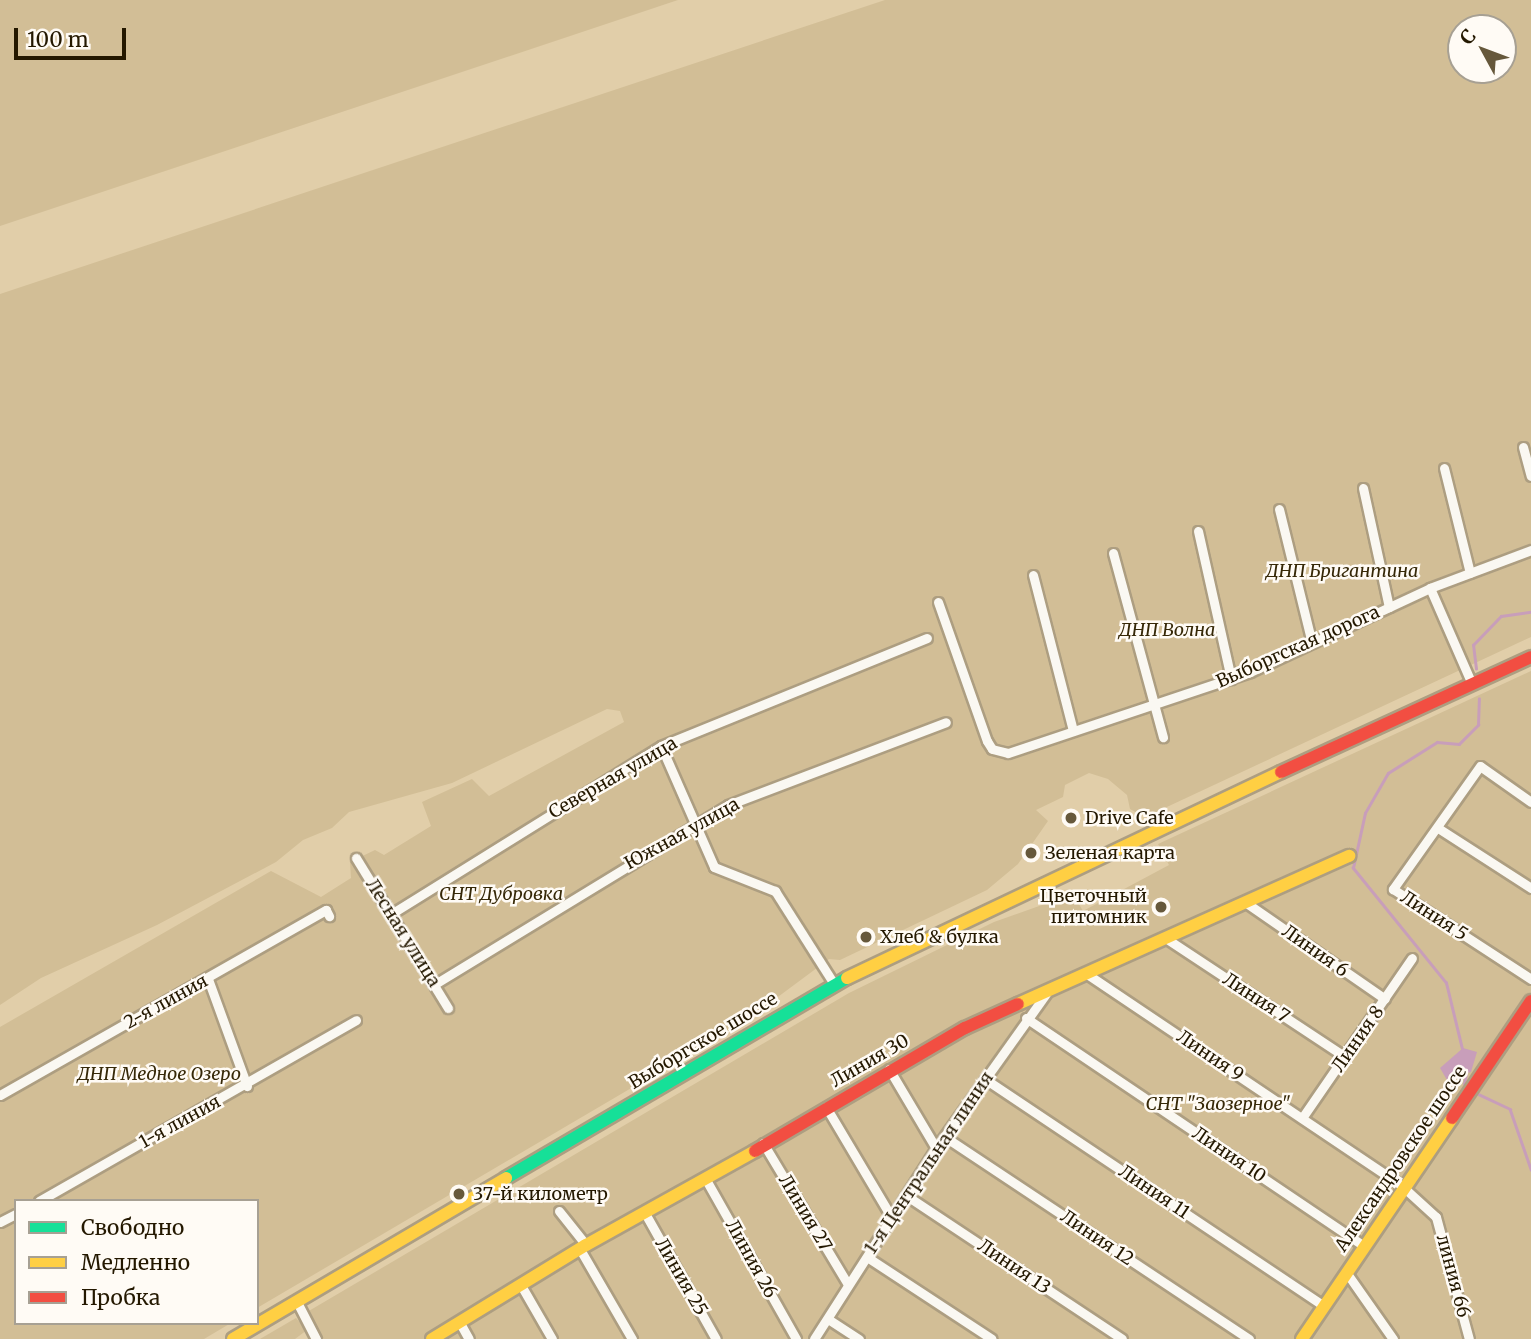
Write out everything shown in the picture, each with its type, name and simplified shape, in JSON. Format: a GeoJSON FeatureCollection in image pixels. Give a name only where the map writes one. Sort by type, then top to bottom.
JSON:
{"type":"FeatureCollection","features":[{"type":"Feature","properties":{"kind":"main road"},"geometry":{"type":"LineString","coordinates":[[1472,684],[1531,657]]}},
{"type":"Feature","properties":{"kind":"main road","name":"Выборгское шоссе"},"geometry":{"type":"LineString","coordinates":[[259,1324],[834,984],[1206,806],[1472,684]]}},
{"type":"Feature","properties":{"kind":"main road","name":"Линия 30"},"geometry":{"type":"LineString","coordinates":[[432,1339],[889,1069],[1049,990],[1349,856]]}},
{"type":"Feature","properties":{"kind":"main road","name":"Александровское шоссе"},"geometry":{"type":"LineString","coordinates":[[1302,1339],[1362,1245],[1531,1001]]}},
{"type":"Feature","properties":{"kind":"main road","name":"Выборгское шоссе"},"geometry":{"type":"LineString","coordinates":[[233,1339],[257,1325]]}},
{"type":"Feature","properties":{"kind":"street"},"geometry":{"type":"LineString","coordinates":[[1523,447],[1531,476]]}},
{"type":"Feature","properties":{"kind":"street"},"geometry":{"type":"LineString","coordinates":[[1444,468],[1470,573]]}},
{"type":"Feature","properties":{"kind":"street"},"geometry":{"type":"LineString","coordinates":[[1363,488],[1389,607]]}},
{"type":"Feature","properties":{"kind":"street"},"geometry":{"type":"LineString","coordinates":[[1279,509],[1312,643]]}},
{"type":"Feature","properties":{"kind":"street"},"geometry":{"type":"LineString","coordinates":[[1198,531],[1231,679]]}},
{"type":"Feature","properties":{"kind":"street","name":"Выборгская дорога"},"geometry":{"type":"LineString","coordinates":[[938,602],[987,741],[992,749],[1008,753],[1231,679],[1430,588],[1531,550]]}},
{"type":"Feature","properties":{"kind":"street"},"geometry":{"type":"LineString","coordinates":[[1114,553],[1152,704],[1163,737]]}},
{"type":"Feature","properties":{"kind":"street"},"geometry":{"type":"LineString","coordinates":[[1033,575],[1073,731]]}},
{"type":"Feature","properties":{"kind":"street"},"geometry":{"type":"LineString","coordinates":[[1430,588],[1472,684]]}},
{"type":"Feature","properties":{"kind":"street","name":"Северная улица"},"geometry":{"type":"LineString","coordinates":[[391,914],[661,746],[927,638]]}},
{"type":"Feature","properties":{"kind":"street","name":"Южная улица"},"geometry":{"type":"LineString","coordinates":[[435,984],[728,805],[946,722]]}},
{"type":"Feature","properties":{"kind":"street"},"geometry":{"type":"LineString","coordinates":[[661,746],[693,825],[722,873],[766,885],[786,903],[834,984]]}},
{"type":"Feature","properties":{"kind":"street","name":"Линия 5"},"geometry":{"type":"LineString","coordinates":[[1531,802],[1480,766],[1393,889],[1531,979]]}},
{"type":"Feature","properties":{"kind":"street"},"geometry":{"type":"LineString","coordinates":[[1438,828],[1531,888]]}},
{"type":"Feature","properties":{"kind":"street","name":"Лесная улица"},"geometry":{"type":"LineString","coordinates":[[356,858],[448,1008]]}},
{"type":"Feature","properties":{"kind":"street","name":"Линия 6"},"geometry":{"type":"LineString","coordinates":[[1245,902],[1385,999]]}},
{"type":"Feature","properties":{"kind":"street","name":"2-я линия"},"geometry":{"type":"LineString","coordinates":[[0,1095],[326,910],[329,916]]}},
{"type":"Feature","properties":{"kind":"street","name":"Линия 7"},"geometry":{"type":"LineString","coordinates":[[1167,939],[1345,1056]]}},
{"type":"Feature","properties":{"kind":"street","name":"Линия 8"},"geometry":{"type":"LineString","coordinates":[[1302,1118],[1412,958]]}},
{"type":"Feature","properties":{"kind":"street","name":"Линия 9"},"geometry":{"type":"LineString","coordinates":[[1087,974],[1402,1186]]}},
{"type":"Feature","properties":{"kind":"street"},"geometry":{"type":"LineString","coordinates":[[208,979],[247,1086]]}},
{"type":"Feature","properties":{"kind":"street","name":"1-я Центральная линия"},"geometry":{"type":"LineString","coordinates":[[814,1339],[847,1283],[907,1196],[936,1147],[1026,1018],[1049,990]]}},
{"type":"Feature","properties":{"kind":"street","name":"Линия 10"},"geometry":{"type":"LineString","coordinates":[[1026,1018],[1362,1245]]}},
{"type":"Feature","properties":{"kind":"street","name":"1-я линия"},"geometry":{"type":"LineString","coordinates":[[43,1199],[247,1086],[356,1020]]}},
{"type":"Feature","properties":{"kind":"street"},"geometry":{"type":"LineString","coordinates":[[889,1069],[936,1147]]}},
{"type":"Feature","properties":{"kind":"street","name":"Линия 11"},"geometry":{"type":"LineString","coordinates":[[985,1079],[1323,1305]]}},
{"type":"Feature","properties":{"kind":"street"},"geometry":{"type":"LineString","coordinates":[[826,1107],[892,1218]]}},
{"type":"Feature","properties":{"kind":"street","name":"Линия 12"},"geometry":{"type":"LineString","coordinates":[[945,1137],[1249,1339]]}},
{"type":"Feature","properties":{"kind":"street","name":"Линия 27"},"geometry":{"type":"LineString","coordinates":[[763,1143],[847,1283]]}},
{"type":"Feature","properties":{"kind":"street","name":"Линия 26"},"geometry":{"type":"LineString","coordinates":[[705,1178],[796,1339]]}},
{"type":"Feature","properties":{"kind":"street","name":"линия 66"},"geometry":{"type":"LineString","coordinates":[[1402,1186],[1436,1217],[1469,1339]]}},
{"type":"Feature","properties":{"kind":"street","name":"Линия 13"},"geometry":{"type":"LineString","coordinates":[[907,1196],[1122,1339]]}},
{"type":"Feature","properties":{"kind":"street"},"geometry":{"type":"LineString","coordinates":[[559,1211],[583,1248],[632,1339]]}},
{"type":"Feature","properties":{"kind":"street","name":"Линия 25"},"geometry":{"type":"LineString","coordinates":[[646,1215],[716,1339]]}},
{"type":"Feature","properties":{"kind":"street"},"geometry":{"type":"LineString","coordinates":[[867,1256],[992,1339]]}},
{"type":"Feature","properties":{"kind":"street"},"geometry":{"type":"LineString","coordinates":[[1346,1272],[1394,1339]]}},
{"type":"Feature","properties":{"kind":"street"},"geometry":{"type":"LineString","coordinates":[[522,1287],[552,1339]]}},
{"type":"Feature","properties":{"kind":"street"},"geometry":{"type":"LineString","coordinates":[[297,1302],[316,1339]]}},
{"type":"Feature","properties":{"kind":"street"},"geometry":{"type":"LineString","coordinates":[[828,1319],[859,1339]]}},
{"type":"Feature","properties":{"kind":"street"},"geometry":{"type":"LineString","coordinates":[[460,1323],[469,1339]]}},
{"type":"Feature","properties":{"kind":"green space"},"geometry":{"type":"Polygon","coordinates":[[[0,0],[678,0],[0,226],[0,0]]]}},
{"type":"Feature","properties":{"kind":"green space"},"geometry":{"type":"Polygon","coordinates":[[[885,0],[1531,0],[1531,637],[1154,813],[1139,814],[1130,809],[1127,795],[1108,779],[1089,773],[1065,785],[1063,797],[1036,810],[1048,821],[1018,864],[987,890],[840,960],[829,959],[747,1020],[259,1307],[259,1199],[14,1199],[14,1325],[228,1325],[204,1339],[0,1339],[0,1027],[271,871],[321,897],[351,878],[350,862],[375,850],[384,855],[431,826],[422,802],[472,779],[489,796],[624,722],[620,711],[607,709],[452,783],[349,812],[332,828],[303,840],[276,862],[157,925],[41,978],[0,1005],[0,294],[885,0]]]}},
{"type":"Feature","properties":{"kind":"green space","name":"СНТ \"Заозерное\""},"geometry":{"type":"Polygon","coordinates":[[[1531,671],[1531,1339],[316,1339],[302,1315],[849,993],[994,922],[1073,894],[1083,911],[1169,865],[1158,844],[1531,671]]]}},
{"type":"Feature","properties":{"kind":"green space"},"geometry":{"type":"Polygon","coordinates":[[[296,1318],[307,1330],[295,1339],[260,1339],[296,1318]]]}},
{"type":"Feature","properties":{"kind":"shaded area"},"geometry":{"type":"Polygon","coordinates":[[[1463,1048],[1477,1052],[1471,1072],[1447,1080],[1440,1068],[1463,1048]]]}},
{"type":"Feature","properties":{"kind":"waterway"},"geometry":{"type":"LineString","coordinates":[[1476,669],[1473,645],[1501,616],[1531,612]]}},
{"type":"Feature","properties":{"kind":"waterway"},"geometry":{"type":"LineString","coordinates":[[1462,1049],[1446,983],[1353,868],[1365,813],[1388,773],[1437,742],[1459,744],[1478,725],[1479,699]]}},
{"type":"Feature","properties":{"kind":"waterway"},"geometry":{"type":"LineString","coordinates":[[1464,1084],[1466,1074]]}},
{"type":"Feature","properties":{"kind":"waterway"},"geometry":{"type":"LineString","coordinates":[[1476,1093],[1510,1109],[1531,1169]]}},
{"type":"Feature","properties":{"kind":"traffic: fast"},"geometry":{"type":"LineString","coordinates":[[506,1178],[847,978]]}},
{"type":"Feature","properties":{"kind":"traffic: slow"},"geometry":{"type":"LineString","coordinates":[[847,978],[1281,772]]}},
{"type":"Feature","properties":{"kind":"traffic: slow"},"geometry":{"type":"LineString","coordinates":[[1018,1004],[1349,856]]}},
{"type":"Feature","properties":{"kind":"traffic: slow"},"geometry":{"type":"LineString","coordinates":[[1302,1339],[1452,1118]]}},
{"type":"Feature","properties":{"kind":"traffic: slow"},"geometry":{"type":"LineString","coordinates":[[432,1339],[586,1245],[755,1151]]}},
{"type":"Feature","properties":{"kind":"traffic: slow"},"geometry":{"type":"LineString","coordinates":[[259,1324],[506,1178]]}},
{"type":"Feature","properties":{"kind":"traffic: slow"},"geometry":{"type":"LineString","coordinates":[[233,1339],[257,1325]]}},
{"type":"Feature","properties":{"kind":"traffic: jam"},"geometry":{"type":"LineString","coordinates":[[1281,772],[1531,657]]}},
{"type":"Feature","properties":{"kind":"traffic: jam"},"geometry":{"type":"LineString","coordinates":[[1452,1118],[1531,1001]]}},
{"type":"Feature","properties":{"kind":"traffic: jam"},"geometry":{"type":"LineString","coordinates":[[755,1151],[965,1028],[1018,1004]]}},
{"type":"Feature","properties":{"kind":"place","name":"Drive Cafe"},"geometry":{"type":"Point","coordinates":[1071,818]}},
{"type":"Feature","properties":{"kind":"place","name":"Зеленая карта"},"geometry":{"type":"Point","coordinates":[1031,853]}},
{"type":"Feature","properties":{"kind":"place","name":"Цветочный питомник"},"geometry":{"type":"Point","coordinates":[1161,907]}},
{"type":"Feature","properties":{"kind":"place","name":"Хлеб & булка"},"geometry":{"type":"Point","coordinates":[866,937]}},
{"type":"Feature","properties":{"kind":"place","name":"37-й километр"},"geometry":{"type":"Point","coordinates":[459,1194]}},
{"type":"Feature","properties":{"kind":"park label","name":"ДНП Бригантина"},"geometry":{"type":"Point","coordinates":[1342,571]}},
{"type":"Feature","properties":{"kind":"park label","name":"ДНП Волна"},"geometry":{"type":"Point","coordinates":[1167,630]}},
{"type":"Feature","properties":{"kind":"park label","name":"СНТ Дубровка"},"geometry":{"type":"Point","coordinates":[501,894]}},
{"type":"Feature","properties":{"kind":"park label","name":"ДНП Медное Озеро"},"geometry":{"type":"Point","coordinates":[159,1074]}}]}
